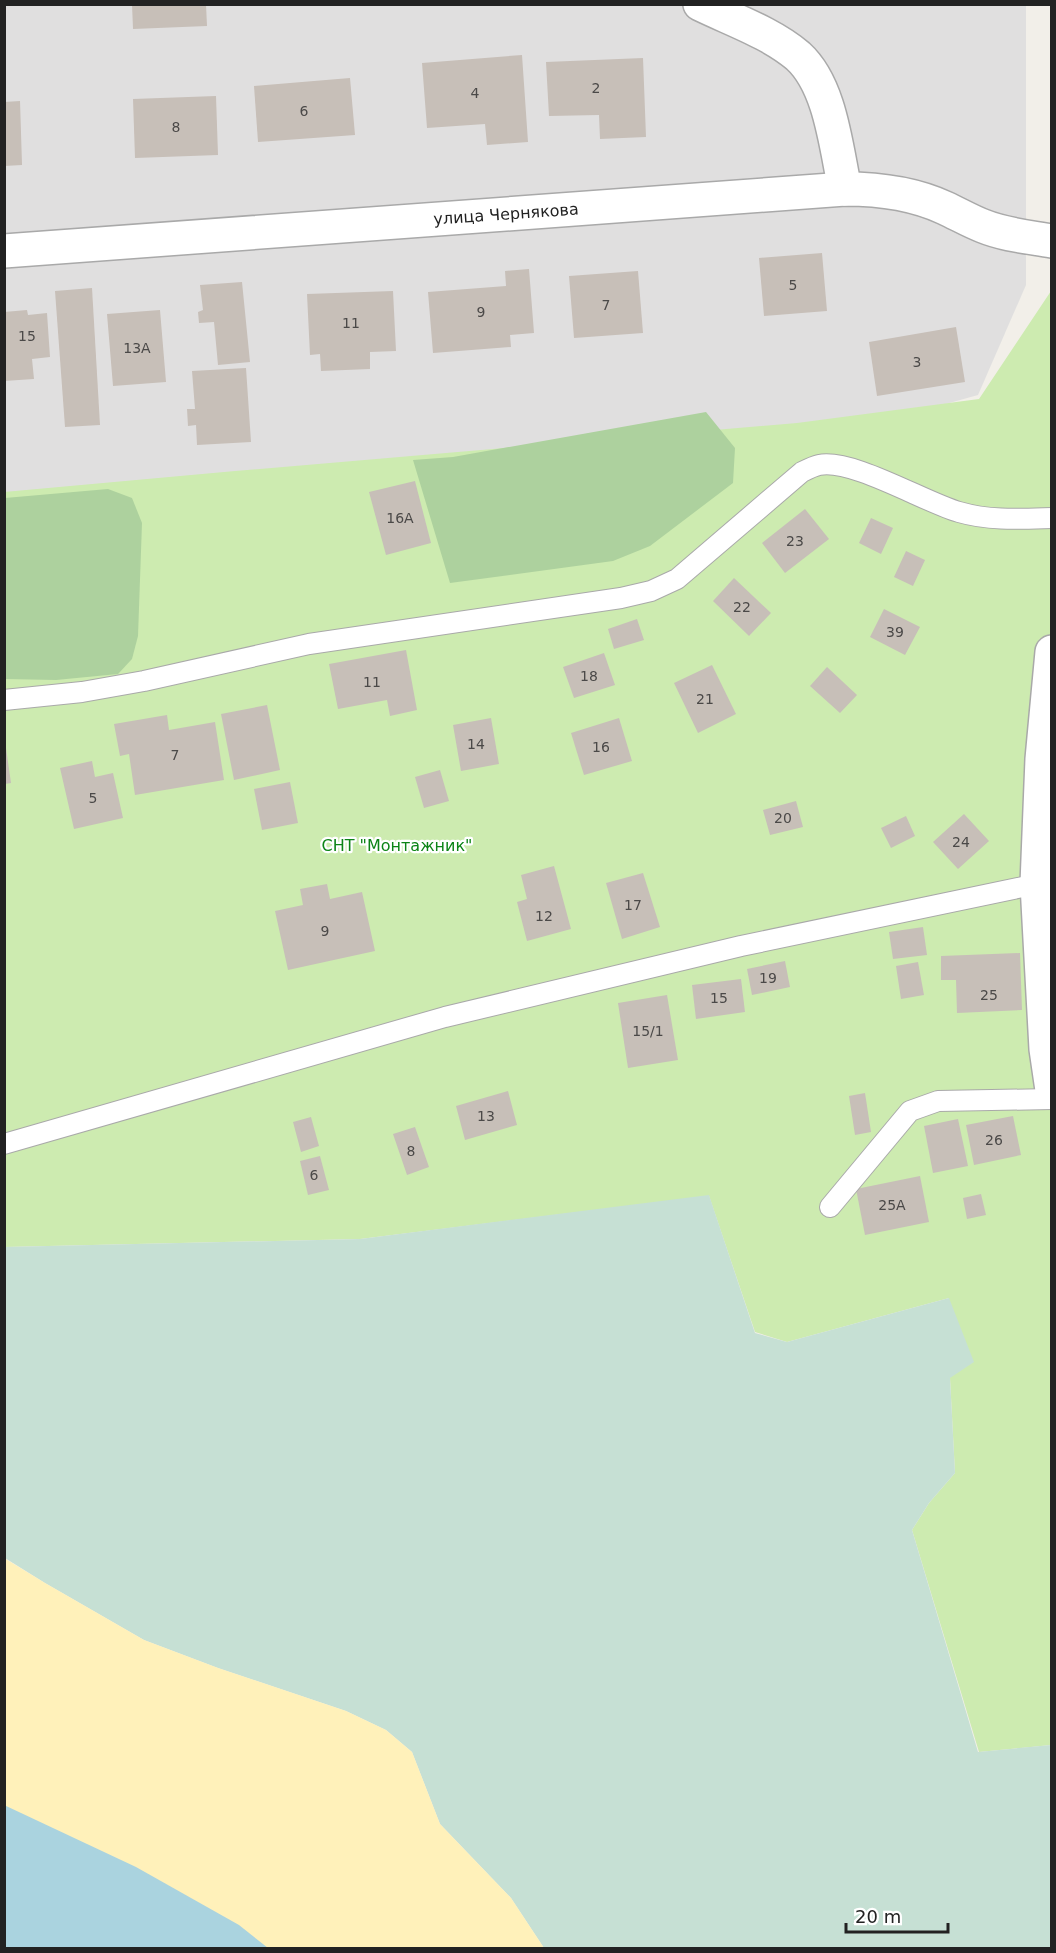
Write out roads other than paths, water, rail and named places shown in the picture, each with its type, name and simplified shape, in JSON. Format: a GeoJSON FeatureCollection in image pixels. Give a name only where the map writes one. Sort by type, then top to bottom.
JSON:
{"type":"FeatureCollection","features":[{"type":"Feature","properties":{"kind":"street"},"geometry":{"type":"LineString","coordinates":[[700,4],[772,38],[799,57],[816,80],[828,110],[845,189]]}},
{"type":"Feature","properties":{"kind":"street","name":"улица Чернякова"},"geometry":{"type":"LineString","coordinates":[[4,251],[845,189],[875,189],[912,195],[944,207],[982,226],[1001,232],[1052,241]]}},
{"type":"Feature","properties":{"kind":"street"},"geometry":{"type":"LineString","coordinates":[[1052,652],[1042,759],[1037,884],[1046,1049],[1052,1090]]}},
{"type":"Feature","properties":{"kind":"lane"},"geometry":{"type":"LineString","coordinates":[[4,700],[82,692],[144,681],[309,644],[621,598],[651,591],[677,579],[802,472],[821,464],[845,467],[958,512],[994,519],[1052,518]]}},
{"type":"Feature","properties":{"kind":"lane"},"geometry":{"type":"LineString","coordinates":[[4,1144],[445,1017],[741,946],[1037,884]]}},
{"type":"Feature","properties":{"kind":"lane"},"geometry":{"type":"LineString","coordinates":[[830,1207],[910,1111],[938,1101],[1052,1099]]}},
{"type":"Feature","properties":{"kind":"water"},"geometry":{"type":"Polygon","coordinates":[[[4,1805],[136,1867],[239,1925],[268,1948],[5,1948],[4,1805]]]}},
{"type":"Feature","properties":{"kind":"park label","name":"СНТ \"Монтажник\""},"geometry":{"type":"Point","coordinates":[397,845]}}]}
